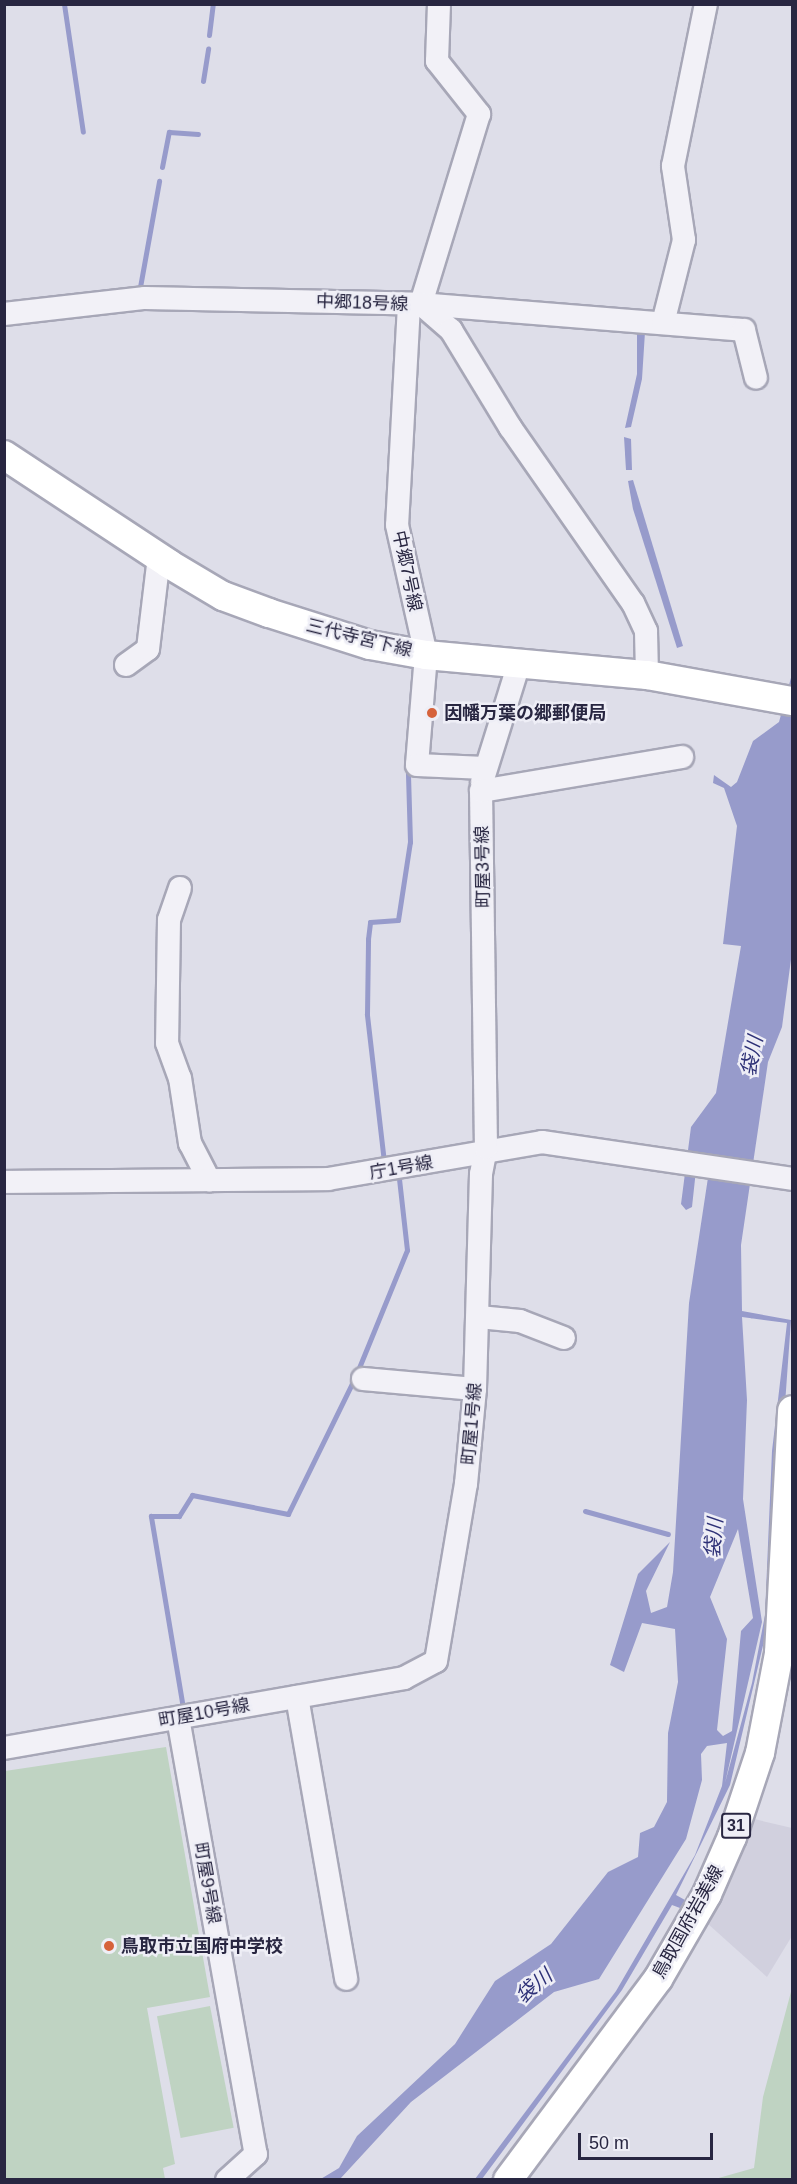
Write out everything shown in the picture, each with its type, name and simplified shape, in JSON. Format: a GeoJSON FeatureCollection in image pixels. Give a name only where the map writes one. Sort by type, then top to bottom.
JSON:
{"type":"FeatureCollection","features":[{"type":"Feature","properties":{"kind":"main road","name":"三代寺宮下線"},"geometry":{"type":"LineString","coordinates":[[4,454],[159,557],[223,596],[268,613],[370,645],[426,655],[647,675],[718,692],[792,701]]}},
{"type":"Feature","properties":{"kind":"main road","name":"鳥取国府岩美線"},"geometry":{"type":"LineString","coordinates":[[508,2180],[658,1979],[707,1894],[732,1837],[760,1753],[779,1653],[792,1410]]}},
{"type":"Feature","properties":{"kind":"street","name":"中郷7号線"},"geometry":{"type":"LineString","coordinates":[[440,4],[437,62],[473,105],[478,127],[452,192],[415,304],[397,525],[426,655],[417,765],[485,768]]}},
{"type":"Feature","properties":{"kind":"street"},"geometry":{"type":"LineString","coordinates":[[663,323],[684,240],[673,166],[706,4]]}},
{"type":"Feature","properties":{"kind":"street","name":"中郷18号線"},"geometry":{"type":"LineString","coordinates":[[4,314],[145,297],[415,304],[451,330],[510,427],[633,603],[646,631],[647,675]]}},
{"type":"Feature","properties":{"kind":"street"},"geometry":{"type":"LineString","coordinates":[[415,304],[744,330],[756,378]]}},
{"type":"Feature","properties":{"kind":"street"},"geometry":{"type":"LineString","coordinates":[[126,664],[148,649],[159,557]]}},
{"type":"Feature","properties":{"kind":"street","name":"町屋3号線"},"geometry":{"type":"LineString","coordinates":[[486,1148],[481,791],[485,768],[519,663]]}},
{"type":"Feature","properties":{"kind":"street"},"geometry":{"type":"LineString","coordinates":[[481,791],[682,757]]}},
{"type":"Feature","properties":{"kind":"street"},"geometry":{"type":"LineString","coordinates":[[180,888],[169,920],[167,1043],[180,1078],[190,1143],[209,1180]]}},
{"type":"Feature","properties":{"kind":"street","name":"庁1号線"},"geometry":{"type":"LineString","coordinates":[[4,1182],[328,1179],[486,1148],[542,1142],[792,1179]]}},
{"type":"Feature","properties":{"kind":"street","name":"町屋1号線"},"geometry":{"type":"LineString","coordinates":[[404,1678],[436,1661],[444,1629],[475,1389],[479,1317],[480,1174],[486,1148]]}},
{"type":"Feature","properties":{"kind":"street"},"geometry":{"type":"LineString","coordinates":[[479,1317],[520,1321],[564,1338]]}},
{"type":"Feature","properties":{"kind":"street"},"geometry":{"type":"LineString","coordinates":[[363,1379],[475,1389]]}},
{"type":"Feature","properties":{"kind":"street","name":"町屋10号線"},"geometry":{"type":"LineString","coordinates":[[4,1748],[404,1678]]}},
{"type":"Feature","properties":{"kind":"street"},"geometry":{"type":"LineString","coordinates":[[297,1697],[346,1979]]}},
{"type":"Feature","properties":{"kind":"street","name":"町屋9号線"},"geometry":{"type":"LineString","coordinates":[[178,1718],[256,2154],[227,2180]]}},
{"type":"Feature","properties":{"kind":"shaded area"},"geometry":{"type":"Polygon","coordinates":[[[754,1819],[792,1828],[792,1936],[767,1977],[707,1923],[754,1819]]]}},
{"type":"Feature","properties":{"kind":"green space","name":"鳥取市立国府中学校"},"geometry":{"type":"Polygon","coordinates":[[[166,1747],[210,1997],[147,2008],[175,2164],[163,2168],[165,2179],[5,2179],[5,1771],[166,1747]]]}},
{"type":"Feature","properties":{"kind":"green space"},"geometry":{"type":"Polygon","coordinates":[[[792,1988],[792,2179],[715,2179],[754,2168],[763,2097],[792,1988]]]}},
{"type":"Feature","properties":{"kind":"green space"},"geometry":{"type":"Polygon","coordinates":[[[210,2006],[234,2128],[181,2138],[157,2016],[210,2006]]]}},
{"type":"Feature","properties":{"kind":"water"},"geometry":{"type":"Polygon","coordinates":[[[637,326],[645,332],[642,379],[631,427],[625,428],[637,374],[637,326]]]}},
{"type":"Feature","properties":{"kind":"water"},"geometry":{"type":"Polygon","coordinates":[[[624,437],[631,439],[632,470],[626,470],[624,437]]]}},
{"type":"Feature","properties":{"kind":"water"},"geometry":{"type":"Polygon","coordinates":[[[633,480],[683,646],[677,648],[633,509],[628,481],[633,480]]]}},
{"type":"Feature","properties":{"kind":"water","name":"袋川"},"geometry":{"type":"Polygon","coordinates":[[[792,674],[792,952],[782,1027],[768,1062],[741,1245],[742,1311],[791,1320],[770,1616],[730,1785],[676,1895],[685,1900],[680,1908],[672,1905],[622,1990],[482,2179],[475,2179],[616,1991],[695,1855],[722,1786],[727,1743],[707,1746],[701,1754],[702,1780],[686,1839],[599,1979],[554,1992],[411,2102],[340,2179],[319,2180],[339,2168],[357,2136],[455,2044],[495,1981],[551,1944],[608,1872],[638,1857],[640,1833],[654,1827],[667,1802],[668,1733],[678,1682],[675,1629],[642,1623],[624,1672],[610,1665],[638,1574],[670,1542],[646,1591],[651,1613],[667,1607],[673,1572],[689,1303],[709,1171],[696,1170],[692,1207],[686,1210],[681,1204],[691,1127],[716,1093],[741,946],[723,944],[737,826],[724,788],[713,783],[714,775],[731,787],[737,782],[753,741],[779,722],[792,674]],[[742,1317],[747,1400],[743,1499],[762,1622],[725,1783],[752,1683],[765,1615],[772,1451],[787,1323],[742,1317]],[[738,1529],[710,1597],[727,1639],[717,1730],[723,1736],[732,1731],[741,1631],[753,1618],[738,1529]]]}},
{"type":"Feature","properties":{"kind":"waterway"},"geometry":{"type":"LineString","coordinates":[[64,4],[83,132]]}},
{"type":"Feature","properties":{"kind":"waterway"},"geometry":{"type":"LineString","coordinates":[[209,35],[213,4]]}},
{"type":"Feature","properties":{"kind":"waterway"},"geometry":{"type":"LineString","coordinates":[[203,81],[208,48]]}},
{"type":"Feature","properties":{"kind":"waterway"},"geometry":{"type":"LineString","coordinates":[[162,167],[169,132],[198,134]]}},
{"type":"Feature","properties":{"kind":"waterway"},"geometry":{"type":"LineString","coordinates":[[140,287],[159,181]]}},
{"type":"Feature","properties":{"kind":"waterway"},"geometry":{"type":"LineString","coordinates":[[384,1162],[367,1014],[368,939],[370,922],[398,920],[410,842],[408,774]]}},
{"type":"Feature","properties":{"kind":"waterway"},"geometry":{"type":"LineString","coordinates":[[183,1708],[151,1516],[179,1516],[192,1495],[288,1514],[356,1375],[407,1250],[399,1179]]}},
{"type":"Feature","properties":{"kind":"waterway"},"geometry":{"type":"LineString","coordinates":[[585,1511],[668,1534]]}},
{"type":"Feature","properties":{"kind":"place","name":"因幡万葉の郷郵便局"},"geometry":{"type":"Point","coordinates":[432,713]}},
{"type":"Feature","properties":{"kind":"place","name":"鳥取市立国府中学校"},"geometry":{"type":"Point","coordinates":[109,1946]}}]}
